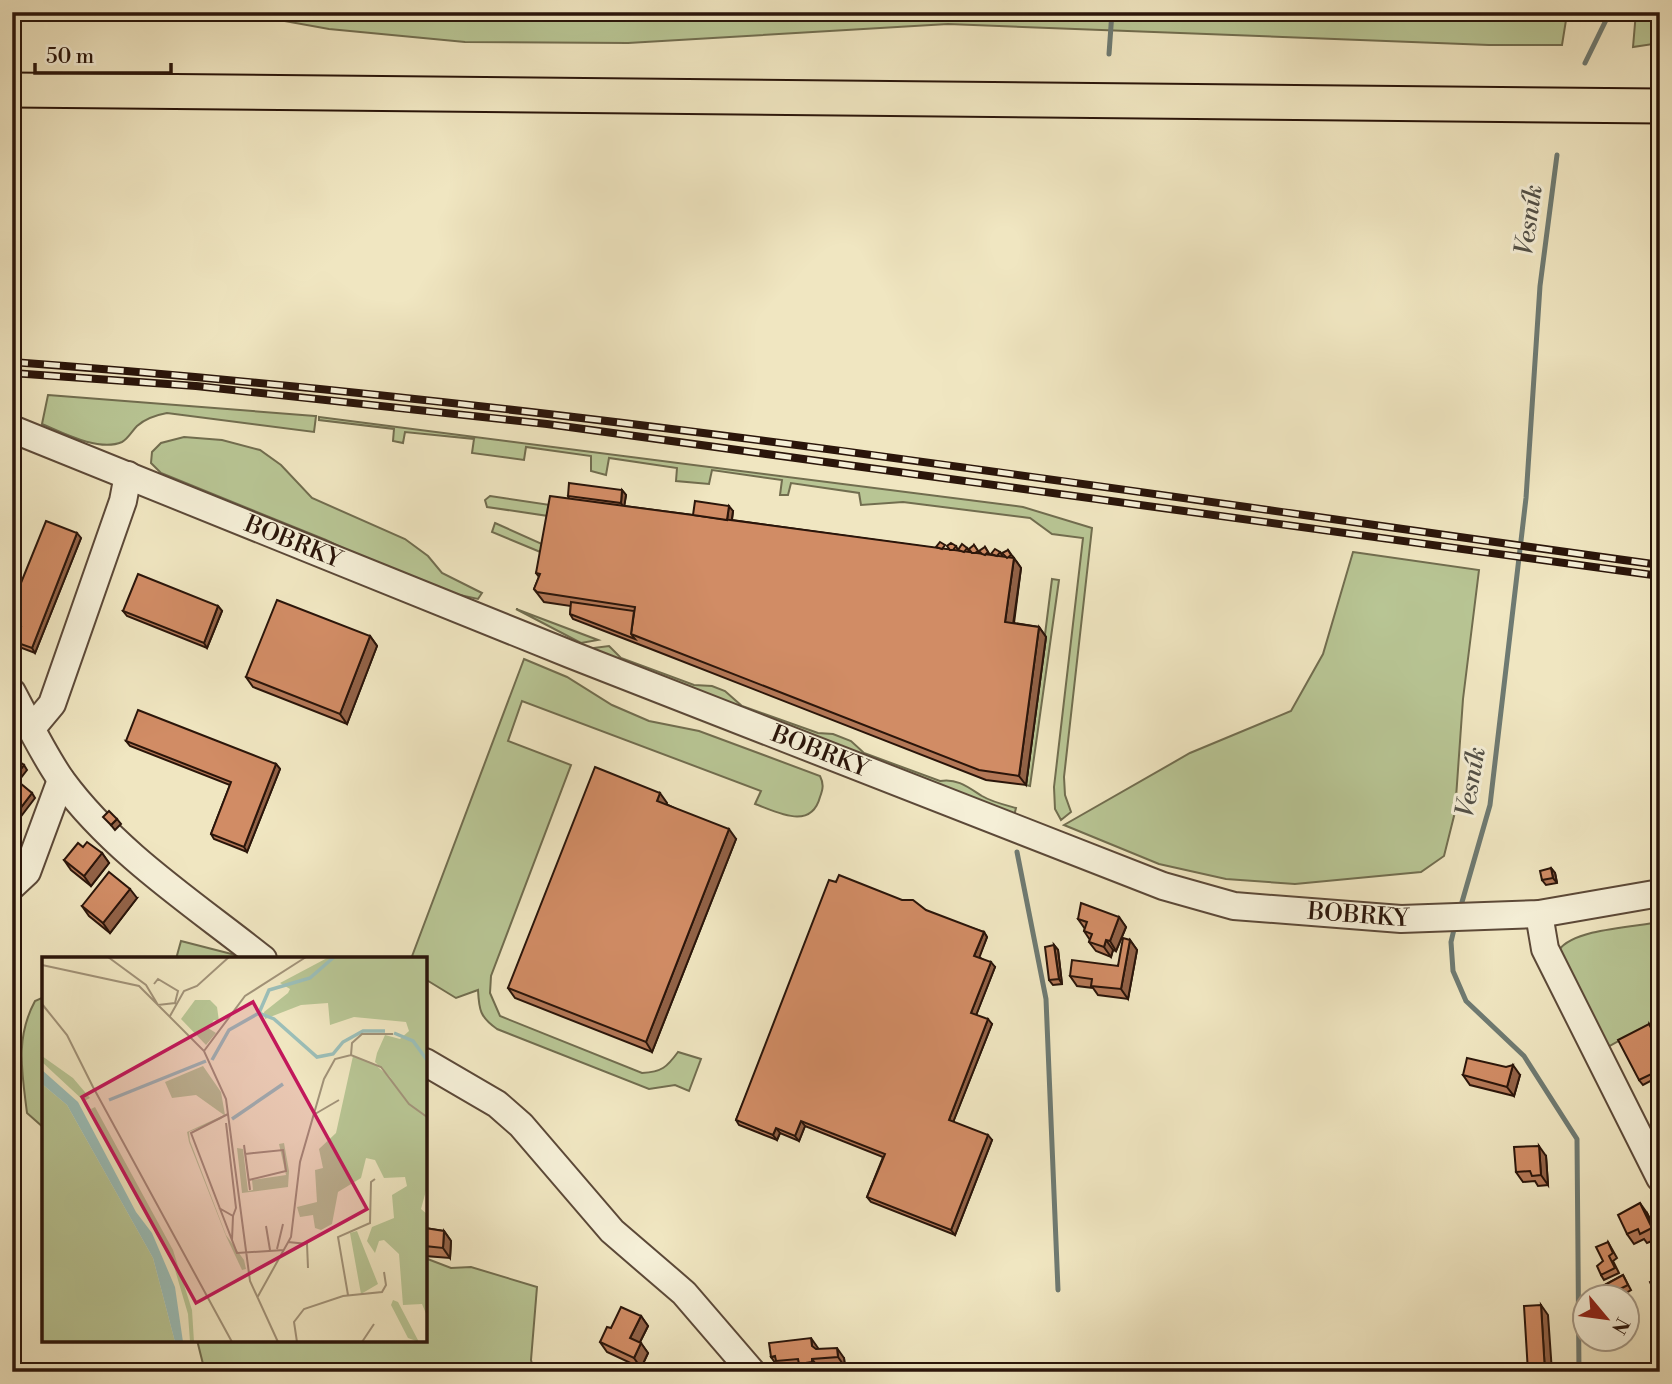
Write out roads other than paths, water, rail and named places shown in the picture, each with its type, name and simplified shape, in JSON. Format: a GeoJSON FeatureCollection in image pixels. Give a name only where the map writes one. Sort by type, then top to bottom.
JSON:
{"type":"FeatureCollection","features":[{"type":"Feature","properties":{"kind":"main road"},"geometry":{"type":"LineString","coordinates":[[12,90],[1660,106]]}},
{"type":"Feature","properties":{"kind":"street","name":"BOBRKY"},"geometry":{"type":"LineString","coordinates":[[12,429],[572,655],[1163,886],[1234,906],[1401,919],[1538,914],[1660,893]]}},
{"type":"Feature","properties":{"kind":"street"},"geometry":{"type":"LineString","coordinates":[[32,728],[52,704],[123,501],[128,475]]}},
{"type":"Feature","properties":{"kind":"street"},"geometry":{"type":"LineString","coordinates":[[12,692],[61,780],[119,843],[261,957]]}},
{"type":"Feature","properties":{"kind":"street"},"geometry":{"type":"LineString","coordinates":[[12,886],[27,872],[61,780]]}},
{"type":"Feature","properties":{"kind":"street"},"geometry":{"type":"LineString","coordinates":[[1538,914],[1545,949],[1660,1178]]}},
{"type":"Feature","properties":{"kind":"street"},"geometry":{"type":"LineString","coordinates":[[427,1063],[487,1098],[521,1125],[612,1231],[684,1293],[752,1372]]}},
{"type":"Feature","properties":{"kind":"waterway"},"geometry":{"type":"LineString","coordinates":[[1109,54],[1112,12]]}},
{"type":"Feature","properties":{"kind":"waterway","name":"Vesník"},"geometry":{"type":"LineString","coordinates":[[1585,63],[1610,12]]}},
{"type":"Feature","properties":{"kind":"waterway","name":"Vesník"},"geometry":{"type":"LineString","coordinates":[[1460,909],[1490,805],[1526,498],[1540,286],[1557,155]]}},
{"type":"Feature","properties":{"kind":"waterway"},"geometry":{"type":"LineString","coordinates":[[1017,852],[1046,999],[1058,1290]]}},
{"type":"Feature","properties":{"kind":"waterway","name":"Vesník"},"geometry":{"type":"LineString","coordinates":[[1455,925],[1451,942],[1453,971],[1466,1001],[1524,1056],[1577,1139],[1579,1372]]}},
{"type":"Feature","properties":{"kind":"railway"},"geometry":{"type":"LineString","coordinates":[[12,362],[219,379],[632,424],[1043,478],[1660,565]]}},
{"type":"Feature","properties":{"kind":"railway"},"geometry":{"type":"LineString","coordinates":[[12,373],[196,386],[547,424],[1660,576]]}}]}
